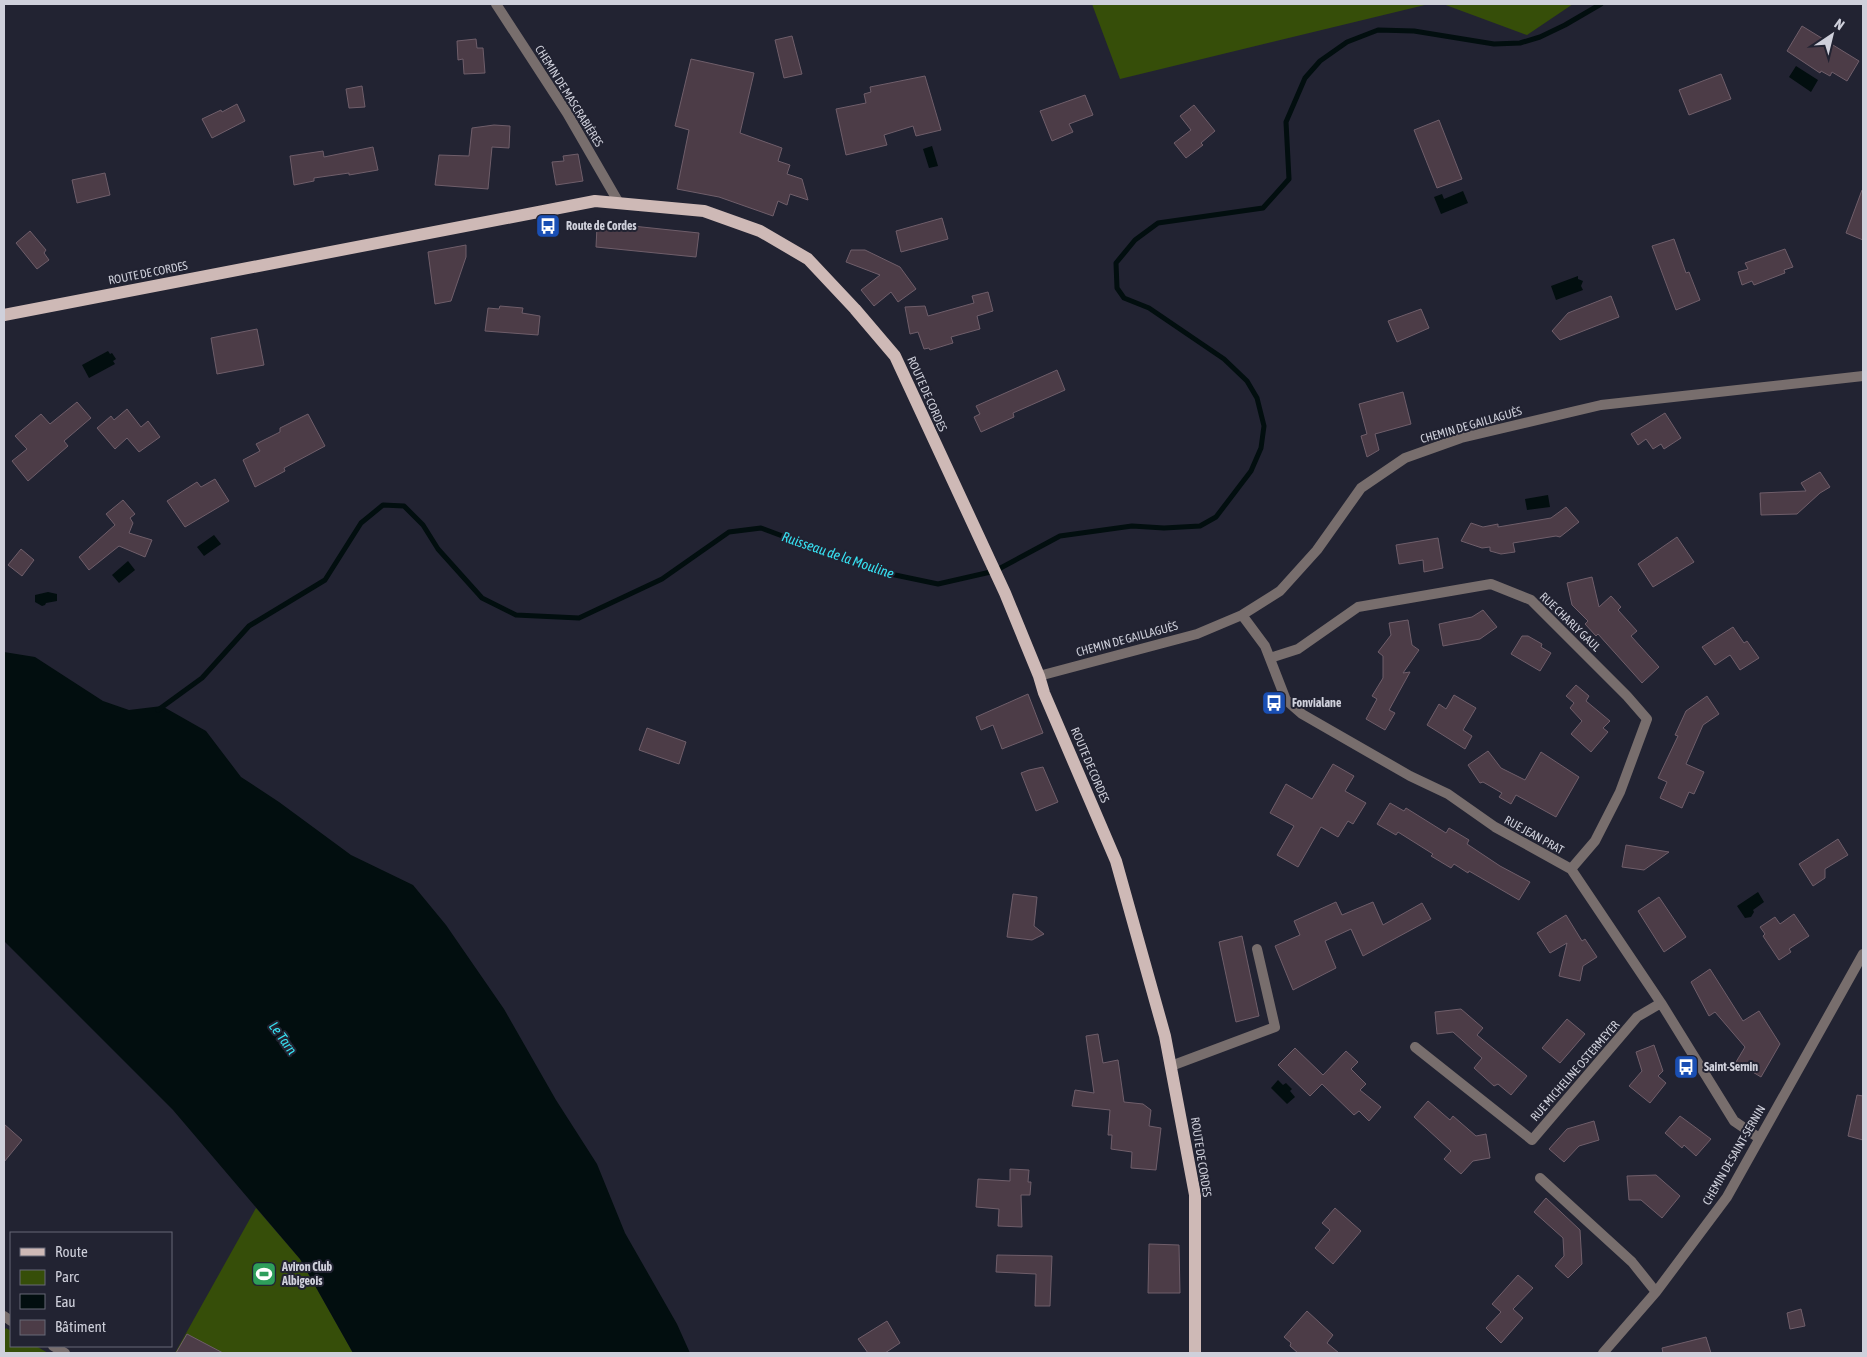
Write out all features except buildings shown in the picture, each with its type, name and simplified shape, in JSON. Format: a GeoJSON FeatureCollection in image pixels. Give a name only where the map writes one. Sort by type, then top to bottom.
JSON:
{"type":"FeatureCollection","features":[{"type":"Feature","properties":{"kind":"main road","name":"ROUTE DE CORDES"},"geometry":{"type":"LineString","coordinates":[[4,315],[595,201],[704,211],[760,231],[808,259],[855,309],[895,356],[1005,593],[1039,676],[1044,693],[1116,862],[1165,1036],[1195,1195],[1195,1353]]}},
{"type":"Feature","properties":{"kind":"street","name":"CHEMIN DE MASCRABIÈRES"},"geometry":{"type":"LineString","coordinates":[[496,4],[567,113],[618,203]]}},
{"type":"Feature","properties":{"kind":"street","name":"CHEMIN DE GAILLAGUÈS"},"geometry":{"type":"LineString","coordinates":[[1039,676],[1197,634],[1242,615],[1280,591],[1317,550],[1361,488],[1405,458],[1461,438],[1601,405],[1863,376]]}},
{"type":"Feature","properties":{"kind":"street","name":"RUE CHARLY GAUL"},"geometry":{"type":"LineString","coordinates":[[1270,658],[1298,649],[1358,607],[1491,584],[1531,600],[1627,696],[1647,719],[1620,792],[1595,841],[1571,869]]}},
{"type":"Feature","properties":{"kind":"street","name":"RUE JEAN PRAT"},"geometry":{"type":"LineString","coordinates":[[1242,615],[1265,646],[1286,700],[1302,714],[1410,776],[1448,794],[1495,827],[1571,869],[1661,1002],[1734,1121],[1760,1138]]}},
{"type":"Feature","properties":{"kind":"street"},"geometry":{"type":"LineString","coordinates":[[1170,1066],[1275,1027],[1257,949]]}},
{"type":"Feature","properties":{"kind":"street","name":"CHEMIN DE SAINT-SERNIN"},"geometry":{"type":"LineString","coordinates":[[1603,1353],[1656,1292],[1727,1197],[1863,954]]}},
{"type":"Feature","properties":{"kind":"street","name":"RUE MICHELINE OSTERMEYER"},"geometry":{"type":"LineString","coordinates":[[1415,1047],[1532,1140],[1638,1017],[1661,1002]]}},
{"type":"Feature","properties":{"kind":"street"},"geometry":{"type":"LineString","coordinates":[[1540,1178],[1632,1262],[1656,1292]]}},
{"type":"Feature","properties":{"kind":"street"},"geometry":{"type":"LineString","coordinates":[[55,1347],[66,1353]]}},
{"type":"Feature","properties":{"kind":"green space"},"geometry":{"type":"Polygon","coordinates":[[[1092,4],[1429,4],[1120,79],[1092,4]]]}},
{"type":"Feature","properties":{"kind":"green space"},"geometry":{"type":"Polygon","coordinates":[[[1443,4],[1573,4],[1527,35],[1443,4]]]}},
{"type":"Feature","properties":{"kind":"green space","name":"Aviron Club Albigeois"},"geometry":{"type":"Polygon","coordinates":[[[256,1208],[300,1259],[353,1353],[175,1353],[256,1208]]]}},
{"type":"Feature","properties":{"kind":"green space"},"geometry":{"type":"Polygon","coordinates":[[[6,1328],[10,1330],[10,1347],[38,1347],[48,1353],[4,1353],[4,1331],[6,1328]]]}},
{"type":"Feature","properties":{"kind":"water"},"geometry":{"type":"Polygon","coordinates":[[[1796,66],[1818,80],[1811,92],[1789,77],[1796,66]]]}},
{"type":"Feature","properties":{"kind":"water"},"geometry":{"type":"Polygon","coordinates":[[[932,146],[938,166],[929,168],[923,149],[932,146]]]}},
{"type":"Feature","properties":{"kind":"water"},"geometry":{"type":"Polygon","coordinates":[[[1463,191],[1468,203],[1441,214],[1434,197],[1442,194],[1444,199],[1463,191]]]}},
{"type":"Feature","properties":{"kind":"water"},"geometry":{"type":"Polygon","coordinates":[[[1578,276],[1578,279],[1583,281],[1581,286],[1583,290],[1556,300],[1551,286],[1578,276]]]}},
{"type":"Feature","properties":{"kind":"water"},"geometry":{"type":"Polygon","coordinates":[[[108,351],[116,359],[113,361],[115,364],[89,378],[82,365],[108,351]]]}},
{"type":"Feature","properties":{"kind":"water"},"geometry":{"type":"Polygon","coordinates":[[[1548,495],[1550,507],[1527,510],[1525,499],[1548,495]]]}},
{"type":"Feature","properties":{"kind":"water"},"geometry":{"type":"Polygon","coordinates":[[[214,535],[221,544],[204,556],[197,547],[214,535]]]}},
{"type":"Feature","properties":{"kind":"water"},"geometry":{"type":"Polygon","coordinates":[[[128,561],[135,570],[119,583],[112,575],[128,561]]]}},
{"type":"Feature","properties":{"kind":"water"},"geometry":{"type":"Polygon","coordinates":[[[48,592],[57,594],[57,601],[46,603],[42,606],[35,602],[35,595],[48,592]]]}},
{"type":"Feature","properties":{"kind":"water","name":"Le Tarn"},"geometry":{"type":"Polygon","coordinates":[[[4,652],[35,657],[103,701],[129,710],[162,706],[206,731],[241,777],[279,802],[351,855],[413,885],[446,925],[504,1009],[556,1100],[597,1164],[625,1233],[677,1324],[690,1353],[353,1353],[300,1259],[173,1110],[4,941],[4,652]]]}},
{"type":"Feature","properties":{"kind":"water"},"geometry":{"type":"Polygon","coordinates":[[[1758,892],[1764,902],[1753,910],[1754,912],[1751,917],[1745,918],[1737,906],[1758,892]]]}},
{"type":"Feature","properties":{"kind":"water"},"geometry":{"type":"Polygon","coordinates":[[[1278,1080],[1283,1085],[1286,1083],[1292,1089],[1290,1091],[1295,1097],[1287,1104],[1271,1088],[1278,1080]]]}},
{"type":"Feature","properties":{"kind":"waterway","name":"Ruisseau de la Mouline"},"geometry":{"type":"LineString","coordinates":[[158,710],[202,678],[249,626],[325,580],[361,523],[383,505],[404,506],[423,525],[438,549],[482,598],[516,615],[579,618],[662,579],[729,532],[761,528],[876,571],[938,584],[995,571],[1060,536],[1132,526],[1164,528],[1200,526],[1216,517],[1251,471],[1261,448],[1264,426],[1257,398],[1247,381],[1224,359],[1149,308],[1124,298],[1117,288],[1116,263],[1135,240],[1158,223],[1263,208],[1289,179],[1286,122],[1305,78],[1320,61],[1347,42],[1378,30],[1414,31],[1494,44],[1520,43],[1540,37],[1565,25],[1601,4]]}},
{"type":"Feature","properties":{"kind":"place","name":"Route de Cordes"},"geometry":{"type":"Point","coordinates":[548,226]}},
{"type":"Feature","properties":{"kind":"place","name":"Fonvialane"},"geometry":{"type":"Point","coordinates":[1274,703]}},
{"type":"Feature","properties":{"kind":"place","name":"Saint-Sernin"},"geometry":{"type":"Point","coordinates":[1686,1067]}},
{"type":"Feature","properties":{"kind":"place","name":"Aviron Club Albigeois"},"geometry":{"type":"Point","coordinates":[264,1274]}}]}
